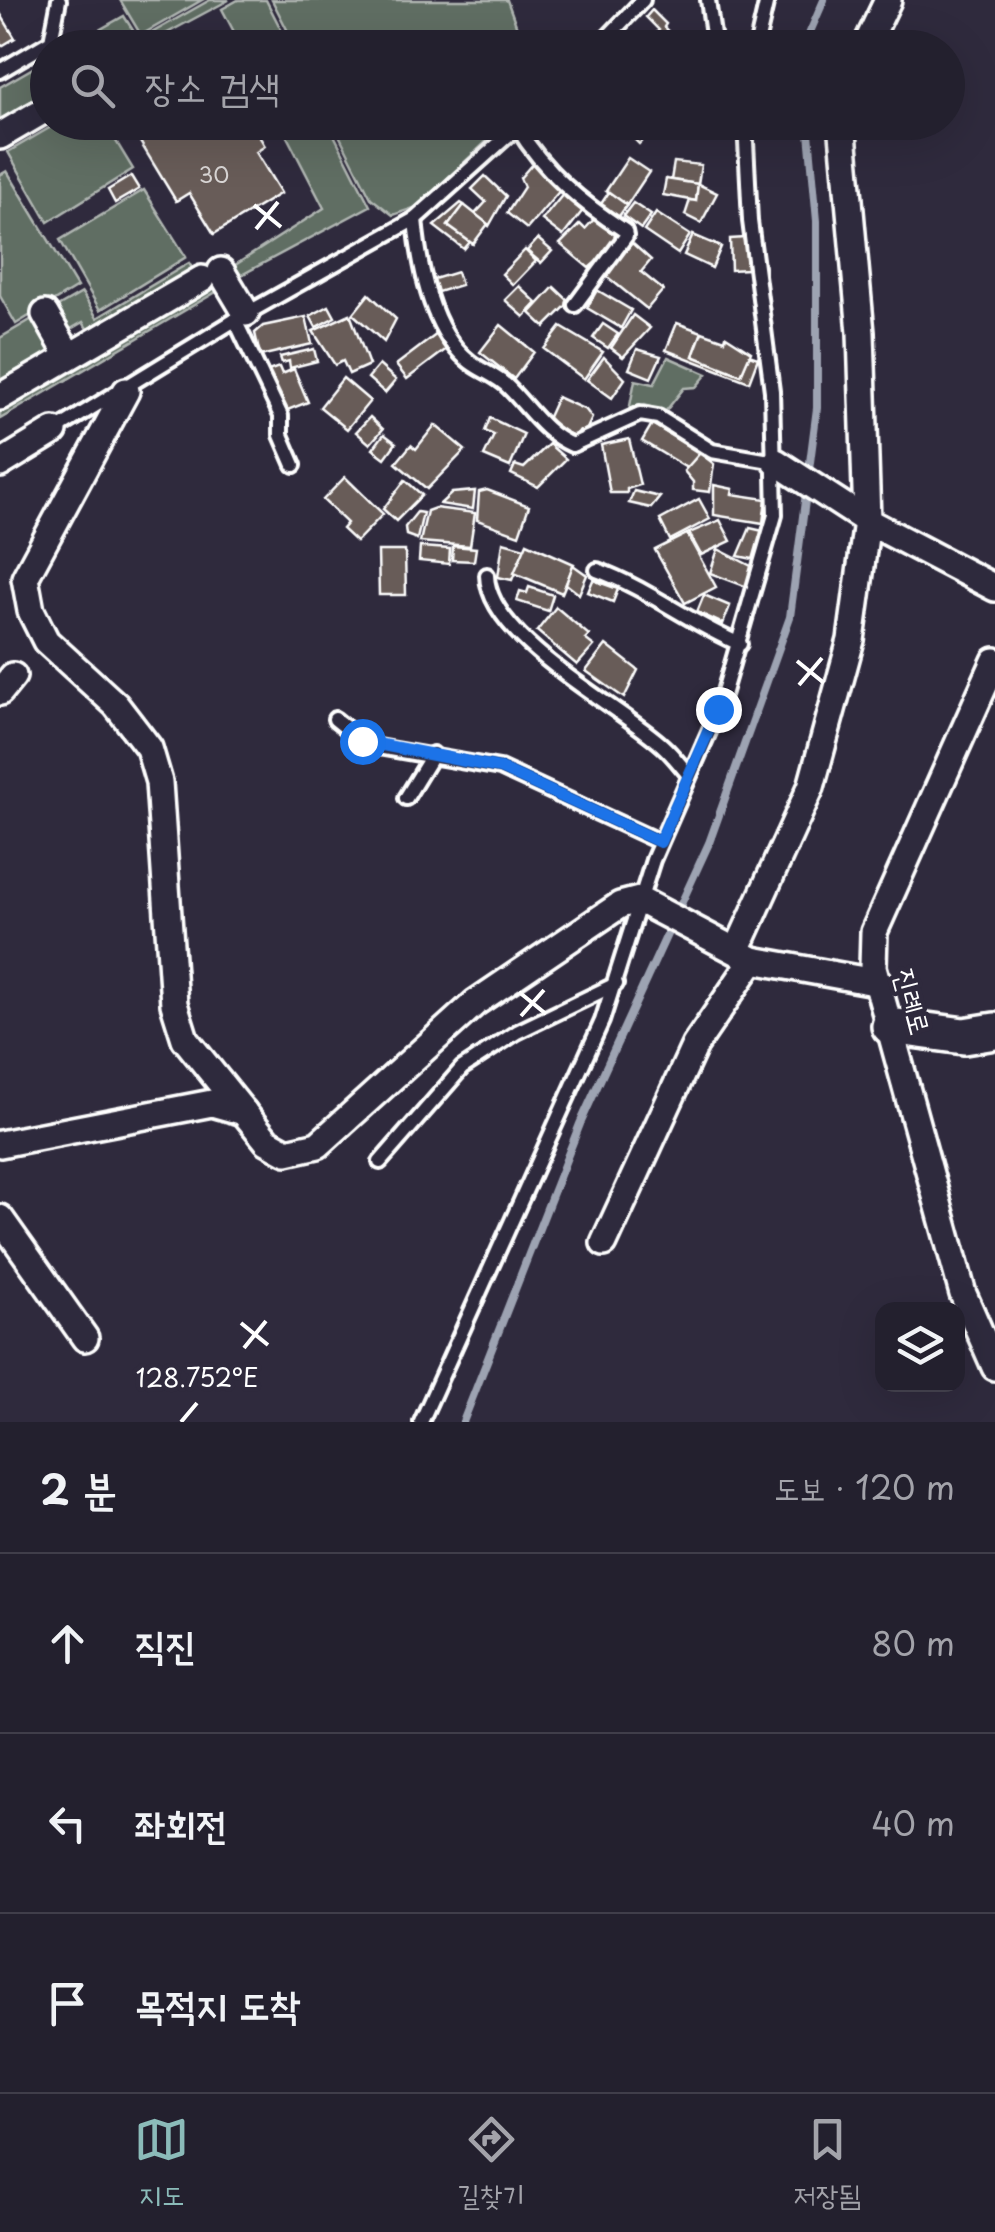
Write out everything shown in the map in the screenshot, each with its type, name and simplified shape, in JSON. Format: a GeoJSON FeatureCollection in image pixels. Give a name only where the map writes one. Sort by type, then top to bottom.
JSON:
{"type":"FeatureCollection","features":[{"type":"Feature","properties":{"kind":"street"},"geometry":{"type":"LineString","coordinates":[[874,30],[888,0]]}},
{"type":"Feature","properties":{"kind":"street"},"geometry":{"type":"LineString","coordinates":[[0,136],[30,118]]}},
{"type":"Feature","properties":{"kind":"street"},"geometry":{"type":"LineString","coordinates":[[604,1243],[696,1045],[746,954],[811,787],[851,640],[868,522],[861,334],[844,140]]}},
{"type":"Feature","properties":{"kind":"street"},"geometry":{"type":"LineString","coordinates":[[0,397],[211,275],[240,317]]}},
{"type":"Feature","properties":{"kind":"street"},"geometry":{"type":"LineString","coordinates":[[45,314],[69,356]]}},
{"type":"Feature","properties":{"kind":"street"},"geometry":{"type":"LineString","coordinates":[[126,391],[26,578],[31,612],[46,641],[116,705],[149,748],[159,782],[174,1004],[186,1039],[268,1141],[287,1152],[318,1145],[476,1003],[620,905],[646,906],[746,954],[880,983]]}},
{"type":"Feature","properties":{"kind":"street"},"geometry":{"type":"LineString","coordinates":[[0,464],[54,432]]}},
{"type":"Feature","properties":{"kind":"street"},"geometry":{"type":"LineString","coordinates":[[784,468],[868,522],[995,588]]}},
{"type":"Feature","properties":{"kind":"street","name":"진례로"},"geometry":{"type":"LineString","coordinates":[[995,661],[874,932],[873,967],[963,1294],[995,1368]]}},
{"type":"Feature","properties":{"kind":"street"},"geometry":{"type":"LineString","coordinates":[[890,1026],[964,1036],[995,1031]]}},
{"type":"Feature","properties":{"kind":"street"},"geometry":{"type":"LineString","coordinates":[[0,1144],[212,1103],[244,1112]]}},
{"type":"Feature","properties":{"kind":"street"},"geometry":{"type":"LineString","coordinates":[[0,1218],[85,1338]]}},
{"type":"Feature","properties":{"kind":"lane"},"geometry":{"type":"LineString","coordinates":[[53,30],[58,0]]}},
{"type":"Feature","properties":{"kind":"lane"},"geometry":{"type":"LineString","coordinates":[[614,30],[643,0]]}},
{"type":"Feature","properties":{"kind":"lane"},"geometry":{"type":"LineString","coordinates":[[708,0],[712,30]]}},
{"type":"Feature","properties":{"kind":"lane"},"geometry":{"type":"LineString","coordinates":[[760,30],[767,0]]}},
{"type":"Feature","properties":{"kind":"lane"},"geometry":{"type":"LineString","coordinates":[[0,71],[30,53]]}},
{"type":"Feature","properties":{"kind":"lane"},"geometry":{"type":"LineString","coordinates":[[54,432],[240,317],[415,219],[503,140]]}},
{"type":"Feature","properties":{"kind":"lane"},"geometry":{"type":"LineString","coordinates":[[529,140],[547,168],[626,236],[575,305]]}},
{"type":"Feature","properties":{"kind":"lane"},"geometry":{"type":"LineString","coordinates":[[420,1422],[616,984],[646,906],[660,842],[740,644],[774,514],[784,468],[750,221],[746,140]]}},
{"type":"Feature","properties":{"kind":"lane"},"geometry":{"type":"LineString","coordinates":[[415,219],[419,260],[434,312],[467,360],[502,380],[552,436],[572,445],[640,414],[658,417],[712,451],[784,468]]}},
{"type":"Feature","properties":{"kind":"lane"},"geometry":{"type":"LineString","coordinates":[[240,317],[281,416],[281,435],[294,465]]}},
{"type":"Feature","properties":{"kind":"lane"},"geometry":{"type":"LineString","coordinates":[[597,570],[621,578],[697,626],[740,644]]}},
{"type":"Feature","properties":{"kind":"lane"},"geometry":{"type":"LineString","coordinates":[[487,575],[490,599],[546,658],[663,745],[689,776]]}},
{"type":"Feature","properties":{"kind":"lane"},"geometry":{"type":"LineString","coordinates":[[336,719],[362,741],[378,748],[500,768],[660,842]]}},
{"type":"Feature","properties":{"kind":"lane"},"geometry":{"type":"LineString","coordinates":[[406,798],[433,754]]}},
{"type":"Feature","properties":{"kind":"lane"},"geometry":{"type":"LineString","coordinates":[[380,1162],[462,1068],[517,1032],[616,984]]}},
{"type":"Feature","properties":{"kind":"green space"},"geometry":{"type":"Polygon","coordinates":[[[120,0],[202,0],[150,30],[138,30],[120,0]]]}},
{"type":"Feature","properties":{"kind":"green space"},"geometry":{"type":"Polygon","coordinates":[[[210,0],[229,0],[173,30],[157,30],[210,0]]]}},
{"type":"Feature","properties":{"kind":"green space"},"geometry":{"type":"Polygon","coordinates":[[[238,0],[266,0],[281,30],[233,30],[222,9],[238,0]]]}},
{"type":"Feature","properties":{"kind":"green space"},"geometry":{"type":"Polygon","coordinates":[[[272,0],[507,0],[518,30],[287,30],[272,0]]]}},
{"type":"Feature","properties":{"kind":"green space"},"geometry":{"type":"Polygon","coordinates":[[[124,16],[133,30],[99,30],[124,16]]]}},
{"type":"Feature","properties":{"kind":"green space"},"geometry":{"type":"Polygon","coordinates":[[[30,70],[30,107],[0,124],[0,87],[30,70]]]}},
{"type":"Feature","properties":{"kind":"green space"},"geometry":{"type":"Polygon","coordinates":[[[30,139],[115,140],[133,169],[48,222],[8,152],[30,139]]]}},
{"type":"Feature","properties":{"kind":"green space"},"geometry":{"type":"Polygon","coordinates":[[[289,140],[337,140],[370,206],[234,279],[229,269],[324,208],[289,140]]]}},
{"type":"Feature","properties":{"kind":"green space"},"geometry":{"type":"Polygon","coordinates":[[[342,140],[488,140],[417,207],[393,215],[371,198],[342,140]]]}},
{"type":"Feature","properties":{"kind":"green space"},"geometry":{"type":"Polygon","coordinates":[[[7,171],[77,287],[16,324],[0,296],[0,175],[7,171]]]}},
{"type":"Feature","properties":{"kind":"green space"},"geometry":{"type":"Polygon","coordinates":[[[144,190],[186,257],[100,310],[60,240],[144,190]]]}},
{"type":"Feature","properties":{"kind":"green space"},"geometry":{"type":"Polygon","coordinates":[[[189,263],[196,275],[92,337],[83,322],[62,334],[49,312],[82,293],[97,318],[189,263]]]}},
{"type":"Feature","properties":{"kind":"green space"},"geometry":{"type":"Polygon","coordinates":[[[210,281],[216,292],[0,419],[0,404],[210,281]]]}},
{"type":"Feature","properties":{"kind":"green space"},"geometry":{"type":"Polygon","coordinates":[[[39,315],[62,355],[0,390],[0,338],[39,315]]]}},
{"type":"Feature","properties":{"kind":"green space"},"geometry":{"type":"Polygon","coordinates":[[[668,357],[707,374],[696,387],[684,388],[665,412],[645,405],[629,411],[635,380],[654,384],[668,357]]]}},
{"type":"Feature","properties":{"kind":"building"},"geometry":{"type":"Polygon","coordinates":[[[652,10],[667,30],[659,30],[646,17],[652,10]]]}},
{"type":"Feature","properties":{"kind":"building"},"geometry":{"type":"Polygon","coordinates":[[[0,13],[15,38],[0,47],[0,13]]]}},
{"type":"Feature","properties":{"kind":"building"},"geometry":{"type":"Polygon","coordinates":[[[139,140],[262,140],[265,146],[256,152],[281,193],[214,234],[189,193],[176,201],[139,140]]]}},
{"type":"Feature","properties":{"kind":"building"},"geometry":{"type":"Polygon","coordinates":[[[628,158],[649,172],[627,205],[606,191],[628,158]]]}},
{"type":"Feature","properties":{"kind":"building"},"geometry":{"type":"Polygon","coordinates":[[[674,162],[701,165],[698,184],[671,180],[674,162]]]}},
{"type":"Feature","properties":{"kind":"building"},"geometry":{"type":"Polygon","coordinates":[[[533,163],[562,188],[527,229],[507,213],[524,187],[520,178],[533,163]]]}},
{"type":"Feature","properties":{"kind":"building"},"geometry":{"type":"Polygon","coordinates":[[[131,176],[139,189],[115,203],[108,190],[131,176]]]}},
{"type":"Feature","properties":{"kind":"building"},"geometry":{"type":"Polygon","coordinates":[[[485,176],[506,196],[489,226],[475,214],[486,202],[472,189],[485,176]]]}},
{"type":"Feature","properties":{"kind":"building"},"geometry":{"type":"Polygon","coordinates":[[[666,179],[698,184],[696,201],[663,195],[666,179]]]}},
{"type":"Feature","properties":{"kind":"building"},"geometry":{"type":"Polygon","coordinates":[[[698,184],[717,193],[701,223],[685,215],[690,200],[696,201],[698,184]]]}},
{"type":"Feature","properties":{"kind":"building"},"geometry":{"type":"Polygon","coordinates":[[[609,192],[627,205],[617,219],[599,207],[609,192]]]}},
{"type":"Feature","properties":{"kind":"building"},"geometry":{"type":"Polygon","coordinates":[[[564,193],[584,209],[563,236],[542,220],[564,193]]]}},
{"type":"Feature","properties":{"kind":"building"},"geometry":{"type":"Polygon","coordinates":[[[461,203],[464,205],[448,226],[470,242],[464,249],[434,226],[461,203]]]}},
{"type":"Feature","properties":{"kind":"building"},"geometry":{"type":"Polygon","coordinates":[[[633,203],[651,215],[641,229],[623,216],[633,203]]]}},
{"type":"Feature","properties":{"kind":"building"},"geometry":{"type":"Polygon","coordinates":[[[464,205],[488,224],[473,244],[448,226],[464,205]]]}},
{"type":"Feature","properties":{"kind":"building"},"geometry":{"type":"Polygon","coordinates":[[[656,213],[690,235],[678,254],[644,231],[656,213]]]}},
{"type":"Feature","properties":{"kind":"building"},"geometry":{"type":"Polygon","coordinates":[[[598,215],[620,236],[613,242],[616,245],[589,268],[560,244],[580,224],[585,229],[598,215]]]}},
{"type":"Feature","properties":{"kind":"building"},"geometry":{"type":"Polygon","coordinates":[[[693,235],[721,247],[712,268],[684,255],[693,235]]]}},
{"type":"Feature","properties":{"kind":"building"},"geometry":{"type":"Polygon","coordinates":[[[745,238],[747,269],[731,270],[730,239],[745,238]]]}},
{"type":"Feature","properties":{"kind":"building"},"geometry":{"type":"Polygon","coordinates":[[[538,239],[552,251],[541,263],[527,251],[538,239]]]}},
{"type":"Feature","properties":{"kind":"building"},"geometry":{"type":"Polygon","coordinates":[[[632,243],[651,260],[641,272],[663,290],[647,309],[605,275],[632,243]]]}},
{"type":"Feature","properties":{"kind":"building"},"geometry":{"type":"Polygon","coordinates":[[[525,250],[536,261],[513,285],[502,274],[525,250]]]}},
{"type":"Feature","properties":{"kind":"building"},"geometry":{"type":"Polygon","coordinates":[[[457,272],[461,285],[438,292],[434,279],[457,272]]]}},
{"type":"Feature","properties":{"kind":"building"},"geometry":{"type":"Polygon","coordinates":[[[519,286],[537,303],[524,317],[505,300],[519,286]]]}},
{"type":"Feature","properties":{"kind":"building"},"geometry":{"type":"Polygon","coordinates":[[[554,287],[570,302],[545,327],[530,313],[554,287]]]}},
{"type":"Feature","properties":{"kind":"building"},"geometry":{"type":"Polygon","coordinates":[[[597,290],[631,310],[621,328],[587,308],[597,290]]]}},
{"type":"Feature","properties":{"kind":"building"},"geometry":{"type":"Polygon","coordinates":[[[369,294],[396,319],[384,342],[353,314],[369,294]]]}},
{"type":"Feature","properties":{"kind":"building"},"geometry":{"type":"Polygon","coordinates":[[[329,306],[335,317],[316,327],[310,316],[329,306]]]}},
{"type":"Feature","properties":{"kind":"building"},"geometry":{"type":"Polygon","coordinates":[[[350,314],[369,365],[349,374],[343,361],[335,365],[313,331],[350,314]]]}},
{"type":"Feature","properties":{"kind":"building"},"geometry":{"type":"Polygon","coordinates":[[[633,315],[650,328],[623,357],[611,348],[633,315]]]}},
{"type":"Feature","properties":{"kind":"building"},"geometry":{"type":"Polygon","coordinates":[[[306,317],[312,344],[260,356],[255,333],[263,326],[306,317]]]}},
{"type":"Feature","properties":{"kind":"building"},"geometry":{"type":"Polygon","coordinates":[[[677,323],[702,332],[693,356],[741,375],[749,355],[758,358],[749,382],[666,350],[677,323]]]}},
{"type":"Feature","properties":{"kind":"building"},"geometry":{"type":"Polygon","coordinates":[[[603,324],[618,334],[608,348],[593,338],[603,324]]]}},
{"type":"Feature","properties":{"kind":"building"},"geometry":{"type":"Polygon","coordinates":[[[501,325],[534,352],[514,379],[480,352],[501,325]]]}},
{"type":"Feature","properties":{"kind":"building"},"geometry":{"type":"Polygon","coordinates":[[[561,327],[603,352],[584,379],[544,349],[561,327]]]}},
{"type":"Feature","properties":{"kind":"building"},"geometry":{"type":"Polygon","coordinates":[[[702,332],[725,340],[726,336],[751,352],[741,375],[693,356],[702,332]]]}},
{"type":"Feature","properties":{"kind":"building"},"geometry":{"type":"Polygon","coordinates":[[[437,334],[448,348],[407,379],[396,365],[437,334]]]}},
{"type":"Feature","properties":{"kind":"building"},"geometry":{"type":"Polygon","coordinates":[[[314,349],[317,361],[290,368],[289,361],[282,363],[280,357],[314,349]]]}},
{"type":"Feature","properties":{"kind":"building"},"geometry":{"type":"Polygon","coordinates":[[[637,349],[661,356],[651,378],[629,369],[637,349]]]}},
{"type":"Feature","properties":{"kind":"building"},"geometry":{"type":"Polygon","coordinates":[[[604,357],[625,379],[612,398],[587,380],[604,357]]]}},
{"type":"Feature","properties":{"kind":"building"},"geometry":{"type":"Polygon","coordinates":[[[379,365],[396,380],[385,393],[368,378],[379,365]]]}},
{"type":"Feature","properties":{"kind":"building"},"geometry":{"type":"Polygon","coordinates":[[[279,367],[282,374],[294,369],[308,402],[285,411],[268,371],[279,367]]]}},
{"type":"Feature","properties":{"kind":"building"},"geometry":{"type":"Polygon","coordinates":[[[343,378],[370,401],[347,429],[320,407],[343,378]]]}},
{"type":"Feature","properties":{"kind":"building"},"geometry":{"type":"Polygon","coordinates":[[[557,397],[586,410],[592,418],[585,433],[579,431],[576,437],[552,426],[547,419],[557,397]]]}},
{"type":"Feature","properties":{"kind":"building"},"geometry":{"type":"Polygon","coordinates":[[[370,417],[383,429],[370,444],[356,432],[370,417]]]}},
{"type":"Feature","properties":{"kind":"building"},"geometry":{"type":"Polygon","coordinates":[[[490,418],[524,434],[510,467],[484,456],[494,435],[485,431],[490,418]]]}},
{"type":"Feature","properties":{"kind":"building"},"geometry":{"type":"Polygon","coordinates":[[[652,424],[700,453],[690,470],[642,441],[652,424]]]}},
{"type":"Feature","properties":{"kind":"building"},"geometry":{"type":"Polygon","coordinates":[[[435,425],[465,450],[427,489],[396,463],[411,445],[416,449],[435,425]]]}},
{"type":"Feature","properties":{"kind":"building"},"geometry":{"type":"Polygon","coordinates":[[[384,434],[396,443],[385,458],[373,449],[384,434]]]}},
{"type":"Feature","properties":{"kind":"building"},"geometry":{"type":"Polygon","coordinates":[[[629,439],[640,485],[627,489],[627,493],[610,493],[601,445],[629,439]]]}},
{"type":"Feature","properties":{"kind":"building"},"geometry":{"type":"Polygon","coordinates":[[[549,444],[566,459],[538,487],[511,474],[515,465],[524,468],[549,444]]]}},
{"type":"Feature","properties":{"kind":"building"},"geometry":{"type":"Polygon","coordinates":[[[700,453],[714,464],[710,492],[693,490],[693,482],[684,471],[700,453]]]}},
{"type":"Feature","properties":{"kind":"building"},"geometry":{"type":"Polygon","coordinates":[[[345,477],[383,514],[356,542],[342,529],[347,523],[323,500],[345,477]]]}},
{"type":"Feature","properties":{"kind":"building"},"geometry":{"type":"Polygon","coordinates":[[[405,480],[422,495],[396,521],[383,509],[405,480]]]}},
{"type":"Feature","properties":{"kind":"building"},"geometry":{"type":"Polygon","coordinates":[[[714,485],[733,489],[732,494],[766,499],[763,523],[714,515],[714,485]]]}},
{"type":"Feature","properties":{"kind":"building"},"geometry":{"type":"Polygon","coordinates":[[[487,490],[529,506],[519,535],[477,520],[479,492],[487,490]]]}},
{"type":"Feature","properties":{"kind":"building"},"geometry":{"type":"Polygon","coordinates":[[[475,491],[473,509],[440,504],[452,493],[475,491]]]}},
{"type":"Feature","properties":{"kind":"building"},"geometry":{"type":"Polygon","coordinates":[[[634,491],[660,497],[651,508],[629,503],[634,491]]]}},
{"type":"Feature","properties":{"kind":"building"},"geometry":{"type":"Polygon","coordinates":[[[699,499],[710,519],[670,540],[660,520],[699,499]]]}},
{"type":"Feature","properties":{"kind":"building"},"geometry":{"type":"Polygon","coordinates":[[[435,508],[475,513],[470,546],[420,542],[427,511],[435,508]]]}},
{"type":"Feature","properties":{"kind":"building"},"geometry":{"type":"Polygon","coordinates":[[[417,512],[423,513],[417,539],[406,535],[405,527],[417,512]]]}},
{"type":"Feature","properties":{"kind":"building"},"geometry":{"type":"Polygon","coordinates":[[[720,520],[731,541],[701,555],[689,533],[720,520]]]}},
{"type":"Feature","properties":{"kind":"building"},"geometry":{"type":"Polygon","coordinates":[[[750,528],[763,531],[758,560],[738,556],[750,528]]]}},
{"type":"Feature","properties":{"kind":"building"},"geometry":{"type":"Polygon","coordinates":[[[687,534],[716,587],[685,603],[655,550],[687,534]]]}},
{"type":"Feature","properties":{"kind":"building"},"geometry":{"type":"Polygon","coordinates":[[[503,542],[525,548],[512,580],[498,577],[503,542]]]}},
{"type":"Feature","properties":{"kind":"building"},"geometry":{"type":"Polygon","coordinates":[[[527,543],[574,564],[562,593],[514,573],[527,543]]]}},
{"type":"Feature","properties":{"kind":"building"},"geometry":{"type":"Polygon","coordinates":[[[453,546],[476,548],[474,561],[452,560],[453,546]]]}},
{"type":"Feature","properties":{"kind":"building"},"geometry":{"type":"Polygon","coordinates":[[[420,547],[450,549],[449,564],[419,561],[420,547]]]}},
{"type":"Feature","properties":{"kind":"building"},"geometry":{"type":"Polygon","coordinates":[[[718,549],[755,568],[747,587],[710,573],[718,549]]]}},
{"type":"Feature","properties":{"kind":"building"},"geometry":{"type":"Polygon","coordinates":[[[378,551],[405,551],[406,595],[379,595],[378,551]]]}},
{"type":"Feature","properties":{"kind":"building"},"geometry":{"type":"Polygon","coordinates":[[[573,565],[587,575],[579,594],[566,584],[573,565]]]}},
{"type":"Feature","properties":{"kind":"building"},"geometry":{"type":"Polygon","coordinates":[[[593,580],[618,589],[613,602],[588,592],[593,580]]]}},
{"type":"Feature","properties":{"kind":"building"},"geometry":{"type":"Polygon","coordinates":[[[529,587],[553,595],[548,611],[517,601],[520,591],[527,593],[529,587]]]}},
{"type":"Feature","properties":{"kind":"building"},"geometry":{"type":"Polygon","coordinates":[[[704,595],[730,606],[723,624],[697,612],[704,595]]]}},
{"type":"Feature","properties":{"kind":"building"},"geometry":{"type":"Polygon","coordinates":[[[556,607],[589,635],[585,639],[594,646],[577,665],[537,631],[556,607]]]}},
{"type":"Feature","properties":{"kind":"building"},"geometry":{"type":"Polygon","coordinates":[[[606,645],[638,670],[624,698],[586,671],[606,645]]]}},
{"type":"Feature","properties":{"kind":"waterway"},"geometry":{"type":"LineString","coordinates":[[811,30],[824,0]]}},
{"type":"Feature","properties":{"kind":"waterway"},"geometry":{"type":"LineString","coordinates":[[463,1422],[580,1124],[709,843],[790,617],[817,408],[817,221],[810,140]]}},
{"type":"Feature","properties":{"kind":"route"},"geometry":{"type":"LineString","coordinates":[[362,741],[378,748],[500,768],[660,842],[718,709]]}}]}
